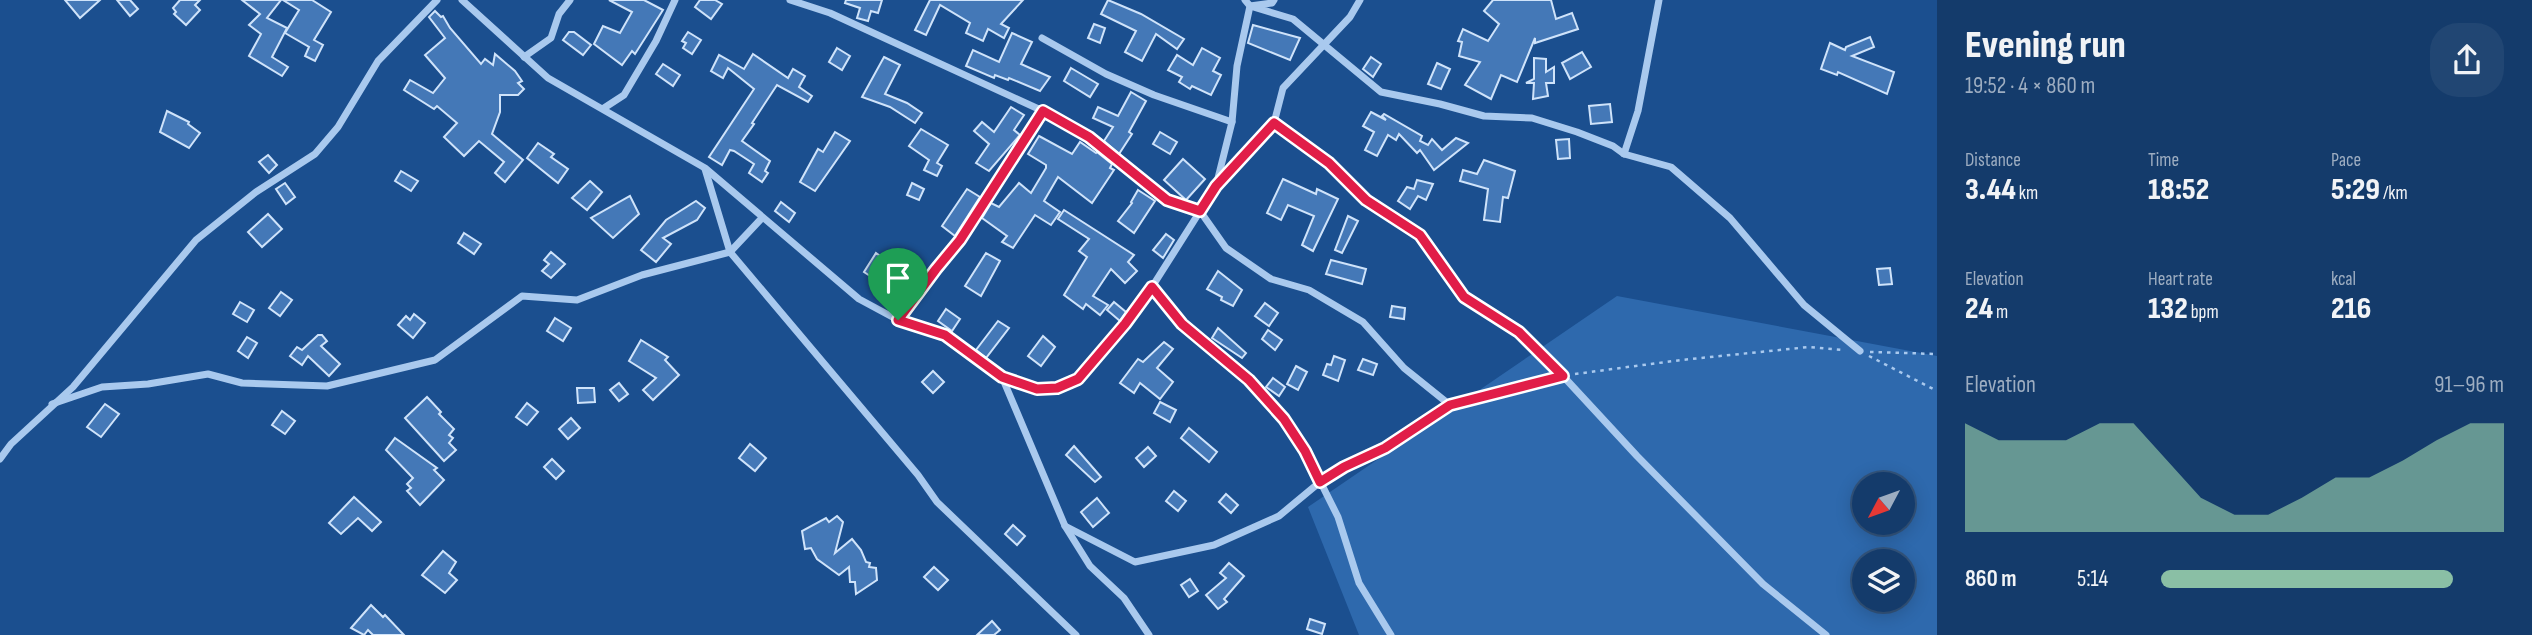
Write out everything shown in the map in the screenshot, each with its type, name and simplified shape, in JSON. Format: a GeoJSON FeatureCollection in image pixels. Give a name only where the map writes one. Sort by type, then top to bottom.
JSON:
{"type":"FeatureCollection","features":[{"type":"Feature","properties":{"kind":"street"},"geometry":{"type":"LineString","coordinates":[[0,459],[11,444],[73,387],[196,240],[256,192],[315,155],[338,127],[378,61],[437,0]]}},
{"type":"Feature","properties":{"kind":"street"},"geometry":{"type":"LineString","coordinates":[[462,0],[548,78],[705,168],[859,299],[898,320],[945,335],[1002,377],[1037,389],[1057,388],[1078,379],[1125,324],[1152,287],[1216,186],[1274,123],[1283,89],[1349,16],[1360,0]]}},
{"type":"Feature","properties":{"kind":"street"},"geometry":{"type":"LineString","coordinates":[[524,57],[551,38],[559,14],[570,0]]}},
{"type":"Feature","properties":{"kind":"street"},"geometry":{"type":"LineString","coordinates":[[604,108],[624,95],[656,41],[675,0]]}},
{"type":"Feature","properties":{"kind":"street"},"geometry":{"type":"LineString","coordinates":[[1247,3],[1272,3],[1274,0]]}},
{"type":"Feature","properties":{"kind":"street"},"geometry":{"type":"LineString","coordinates":[[1624,154],[1638,111],[1659,0]]}},
{"type":"Feature","properties":{"kind":"street"},"geometry":{"type":"LineString","coordinates":[[792,1],[830,13],[1043,111],[1089,137],[1167,200],[1200,211],[1226,248],[1271,279],[1309,290],[1363,322],[1404,368],[1450,405]]}},
{"type":"Feature","properties":{"kind":"street"},"geometry":{"type":"LineString","coordinates":[[1247,3],[1293,19],[1381,92],[1484,116],[1532,118],[1613,146],[1624,154],[1671,167],[1730,218],[1804,305],[1860,351]]}},
{"type":"Feature","properties":{"kind":"street"},"geometry":{"type":"LineString","coordinates":[[1216,186],[1232,122],[1247,3]]}},
{"type":"Feature","properties":{"kind":"street"},"geometry":{"type":"LineString","coordinates":[[1042,38],[1106,74],[1154,95],[1232,122]]}},
{"type":"Feature","properties":{"kind":"street"},"geometry":{"type":"LineString","coordinates":[[898,320],[960,240],[1043,111]]}},
{"type":"Feature","properties":{"kind":"street"},"geometry":{"type":"LineString","coordinates":[[1274,123],[1329,163],[1366,200],[1420,235],[1464,297],[1519,332],[1763,584],[1826,635]]}},
{"type":"Feature","properties":{"kind":"street"},"geometry":{"type":"LineString","coordinates":[[705,168],[730,252],[918,475],[937,502],[1076,635]]}},
{"type":"Feature","properties":{"kind":"street"},"geometry":{"type":"LineString","coordinates":[[52,404],[102,387],[148,384],[208,374],[242,383],[327,386],[435,359],[523,296],[577,300],[642,275],[730,252],[762,218]]}},
{"type":"Feature","properties":{"kind":"street"},"geometry":{"type":"LineString","coordinates":[[1152,287],[1182,324],[1249,380],[1284,419],[1305,451],[1338,517],[1359,583],[1391,635]]}},
{"type":"Feature","properties":{"kind":"street"},"geometry":{"type":"LineString","coordinates":[[1065,526],[1135,562],[1214,545],[1279,516],[1320,482],[1344,467],[1385,448],[1450,405],[1563,376]]}},
{"type":"Feature","properties":{"kind":"street"},"geometry":{"type":"LineString","coordinates":[[1002,377],[1065,526],[1090,566],[1124,598],[1149,635]]}},
{"type":"Feature","properties":{"kind":"path"},"geometry":{"type":"LineString","coordinates":[[1563,376],[1681,360],[1810,347],[1937,354]]}},
{"type":"Feature","properties":{"kind":"path"},"geometry":{"type":"LineString","coordinates":[[1860,351],[1937,391]]}},
{"type":"Feature","properties":{"kind":"shaded area"},"geometry":{"type":"Polygon","coordinates":[[[1617,296],[1937,356],[1937,635],[1359,635],[1308,507],[1617,296]]]}},
{"type":"Feature","properties":{"kind":"building"},"geometry":{"type":"Polygon","coordinates":[[[65,0],[100,0],[80,18],[65,0]]]}},
{"type":"Feature","properties":{"kind":"building"},"geometry":{"type":"Polygon","coordinates":[[[117,0],[130,0],[138,9],[130,16],[117,0]]]}},
{"type":"Feature","properties":{"kind":"building"},"geometry":{"type":"Polygon","coordinates":[[[180,0],[200,0],[195,5],[200,10],[186,25],[174,14],[176,12],[173,8],[180,0]]]}},
{"type":"Feature","properties":{"kind":"building"},"geometry":{"type":"Polygon","coordinates":[[[242,0],[281,0],[267,18],[287,28],[272,57],[288,67],[282,76],[249,56],[261,34],[249,25],[260,14],[242,0]]]}},
{"type":"Feature","properties":{"kind":"building"},"geometry":{"type":"Polygon","coordinates":[[[283,0],[312,0],[331,12],[314,40],[323,45],[315,61],[305,56],[309,47],[285,33],[299,10],[283,0]]]}},
{"type":"Feature","properties":{"kind":"building"},"geometry":{"type":"Polygon","coordinates":[[[609,0],[644,0],[663,10],[635,54],[632,51],[622,65],[594,44],[603,26],[620,33],[632,12],[609,0]]]}},
{"type":"Feature","properties":{"kind":"building"},"geometry":{"type":"Polygon","coordinates":[[[700,0],[715,0],[722,4],[711,19],[695,7],[700,0]]]}},
{"type":"Feature","properties":{"kind":"building"},"geometry":{"type":"Polygon","coordinates":[[[846,0],[882,0],[878,13],[871,11],[868,21],[857,18],[860,8],[845,3],[846,0]]]}},
{"type":"Feature","properties":{"kind":"building"},"geometry":{"type":"Polygon","coordinates":[[[930,0],[1023,0],[1001,24],[1009,28],[1004,38],[988,29],[983,41],[966,33],[970,23],[940,5],[926,35],[915,30],[930,0]]]}},
{"type":"Feature","properties":{"kind":"building"},"geometry":{"type":"Polygon","coordinates":[[[1108,0],[1141,14],[1184,39],[1177,49],[1156,34],[1142,61],[1125,52],[1136,31],[1101,14],[1108,0]]]}},
{"type":"Feature","properties":{"kind":"building"},"geometry":{"type":"Polygon","coordinates":[[[1493,0],[1551,0],[1556,19],[1572,13],[1578,29],[1535,43],[1535,38],[1517,82],[1501,75],[1491,99],[1465,85],[1480,62],[1459,56],[1462,42],[1458,41],[1463,29],[1488,41],[1499,24],[1484,11],[1493,0]]]}},
{"type":"Feature","properties":{"kind":"building"},"geometry":{"type":"Polygon","coordinates":[[[435,11],[443,16],[481,64],[485,59],[493,65],[495,54],[515,71],[522,81],[518,83],[524,89],[518,95],[500,95],[500,112],[492,134],[523,160],[505,182],[495,173],[504,162],[479,141],[464,156],[444,137],[457,123],[437,106],[434,109],[404,90],[410,80],[433,93],[445,78],[425,55],[445,38],[429,17],[435,11]]]}},
{"type":"Feature","properties":{"kind":"building"},"geometry":{"type":"Polygon","coordinates":[[[1094,24],[1105,28],[1100,43],[1088,38],[1094,24]]]}},
{"type":"Feature","properties":{"kind":"building"},"geometry":{"type":"Polygon","coordinates":[[[1253,25],[1300,38],[1290,60],[1248,43],[1253,25]]]}},
{"type":"Feature","properties":{"kind":"building"},"geometry":{"type":"Polygon","coordinates":[[[569,32],[574,32],[591,45],[583,55],[563,40],[569,32]]]}},
{"type":"Feature","properties":{"kind":"building"},"geometry":{"type":"Polygon","coordinates":[[[688,32],[701,40],[692,54],[683,48],[686,43],[682,41],[688,32]]]}},
{"type":"Feature","properties":{"kind":"building"},"geometry":{"type":"Polygon","coordinates":[[[1012,33],[1032,42],[1021,64],[1050,77],[1040,91],[1009,78],[1008,80],[995,75],[994,78],[966,66],[973,50],[999,62],[1012,33]]]}},
{"type":"Feature","properties":{"kind":"building"},"geometry":{"type":"Polygon","coordinates":[[[1870,37],[1874,47],[1852,56],[1894,72],[1887,94],[1838,72],[1837,75],[1821,69],[1830,43],[1845,50],[1846,47],[1870,37]]]}},
{"type":"Feature","properties":{"kind":"building"},"geometry":{"type":"Polygon","coordinates":[[[837,48],[850,56],[842,70],[829,62],[837,48]]]}},
{"type":"Feature","properties":{"kind":"building"},"geometry":{"type":"Polygon","coordinates":[[[1202,48],[1220,58],[1213,71],[1221,75],[1211,95],[1192,86],[1190,89],[1179,82],[1182,77],[1168,70],[1177,55],[1193,65],[1202,48]]]}},
{"type":"Feature","properties":{"kind":"building"},"geometry":{"type":"Polygon","coordinates":[[[1582,52],[1591,67],[1570,79],[1562,63],[1582,52]]]}},
{"type":"Feature","properties":{"kind":"building"},"geometry":{"type":"Polygon","coordinates":[[[753,54],[788,78],[793,69],[805,76],[799,87],[812,96],[808,102],[777,85],[752,123],[754,124],[742,141],[770,161],[765,171],[768,173],[762,182],[749,173],[754,164],[734,151],[730,150],[722,165],[709,157],[754,89],[728,68],[723,78],[711,71],[719,55],[744,69],[753,54]]]}},
{"type":"Feature","properties":{"kind":"building"},"geometry":{"type":"Polygon","coordinates":[[[884,57],[900,65],[885,94],[922,113],[915,123],[890,107],[862,97],[884,57]]]}},
{"type":"Feature","properties":{"kind":"building"},"geometry":{"type":"Polygon","coordinates":[[[1371,57],[1381,64],[1373,77],[1363,69],[1371,57]]]}},
{"type":"Feature","properties":{"kind":"building"},"geometry":{"type":"Polygon","coordinates":[[[1534,58],[1546,59],[1546,72],[1554,67],[1554,83],[1546,83],[1548,96],[1533,99],[1534,83],[1526,83],[1534,79],[1534,58]]]}},
{"type":"Feature","properties":{"kind":"building"},"geometry":{"type":"Polygon","coordinates":[[[1437,63],[1450,69],[1441,89],[1428,84],[1437,63]]]}},
{"type":"Feature","properties":{"kind":"building"},"geometry":{"type":"Polygon","coordinates":[[[663,64],[680,75],[673,86],[656,74],[663,64]]]}},
{"type":"Feature","properties":{"kind":"building"},"geometry":{"type":"Polygon","coordinates":[[[1071,68],[1098,84],[1090,97],[1064,81],[1071,68]]]}},
{"type":"Feature","properties":{"kind":"building"},"geometry":{"type":"Polygon","coordinates":[[[1131,92],[1146,101],[1129,132],[1132,134],[1119,154],[1104,141],[1113,127],[1093,118],[1098,107],[1118,116],[1131,92]]]}},
{"type":"Feature","properties":{"kind":"building"},"geometry":{"type":"Polygon","coordinates":[[[1610,104],[1612,122],[1591,124],[1589,106],[1610,104]]]}},
{"type":"Feature","properties":{"kind":"building"},"geometry":{"type":"Polygon","coordinates":[[[1011,107],[1024,115],[1014,130],[1020,135],[989,171],[976,163],[989,144],[974,131],[982,122],[994,132],[1011,107]]]}},
{"type":"Feature","properties":{"kind":"building"},"geometry":{"type":"Polygon","coordinates":[[[167,111],[189,122],[188,124],[200,133],[189,148],[160,132],[167,111]]]}},
{"type":"Feature","properties":{"kind":"building"},"geometry":{"type":"Polygon","coordinates":[[[1371,112],[1386,120],[1382,116],[1384,114],[1422,136],[1420,141],[1428,145],[1432,139],[1442,150],[1456,138],[1468,143],[1434,170],[1420,150],[1417,153],[1399,134],[1396,140],[1388,135],[1377,156],[1365,150],[1374,132],[1363,126],[1371,112]]]}},
{"type":"Feature","properties":{"kind":"building"},"geometry":{"type":"Polygon","coordinates":[[[921,129],[948,145],[937,163],[942,166],[937,176],[924,170],[929,160],[909,146],[921,129]]]}},
{"type":"Feature","properties":{"kind":"building"},"geometry":{"type":"Polygon","coordinates":[[[835,132],[850,141],[815,191],[800,182],[818,149],[823,152],[835,132]]]}},
{"type":"Feature","properties":{"kind":"building"},"geometry":{"type":"Polygon","coordinates":[[[1160,132],[1177,142],[1170,154],[1153,144],[1160,132]]]}},
{"type":"Feature","properties":{"kind":"building"},"geometry":{"type":"Polygon","coordinates":[[[1039,136],[1072,154],[1080,142],[1112,164],[1110,168],[1114,170],[1092,203],[1058,177],[1044,201],[1060,212],[1051,225],[1035,215],[1013,248],[1002,242],[1007,236],[982,218],[991,203],[999,207],[1019,183],[1031,193],[1046,168],[1046,165],[1028,154],[1039,136]]]}},
{"type":"Feature","properties":{"kind":"building"},"geometry":{"type":"Polygon","coordinates":[[[1569,139],[1570,158],[1558,159],[1556,140],[1569,139]]]}},
{"type":"Feature","properties":{"kind":"building"},"geometry":{"type":"Polygon","coordinates":[[[538,143],[554,154],[551,157],[568,169],[558,183],[527,158],[538,143]]]}},
{"type":"Feature","properties":{"kind":"building"},"geometry":{"type":"Polygon","coordinates":[[[268,155],[277,165],[269,173],[259,162],[268,155]]]}},
{"type":"Feature","properties":{"kind":"building"},"geometry":{"type":"Polygon","coordinates":[[[1183,159],[1205,179],[1186,200],[1164,180],[1183,159]]]}},
{"type":"Feature","properties":{"kind":"building"},"geometry":{"type":"Polygon","coordinates":[[[1484,160],[1515,171],[1508,198],[1503,197],[1500,222],[1484,220],[1488,189],[1460,181],[1463,170],[1477,174],[1484,160]]]}},
{"type":"Feature","properties":{"kind":"building"},"geometry":{"type":"Polygon","coordinates":[[[401,171],[418,181],[411,191],[395,181],[401,171]]]}},
{"type":"Feature","properties":{"kind":"building"},"geometry":{"type":"Polygon","coordinates":[[[1283,179],[1316,194],[1317,189],[1338,199],[1313,251],[1302,245],[1314,216],[1288,205],[1281,220],[1267,213],[1283,179]]]}},
{"type":"Feature","properties":{"kind":"building"},"geometry":{"type":"Polygon","coordinates":[[[1417,180],[1433,184],[1426,200],[1418,196],[1410,209],[1398,201],[1407,187],[1414,189],[1417,180]]]}},
{"type":"Feature","properties":{"kind":"building"},"geometry":{"type":"Polygon","coordinates":[[[590,181],[602,192],[587,210],[572,198],[590,181]]]}},
{"type":"Feature","properties":{"kind":"building"},"geometry":{"type":"Polygon","coordinates":[[[285,183],[295,197],[286,204],[276,189],[285,183]]]}},
{"type":"Feature","properties":{"kind":"building"},"geometry":{"type":"Polygon","coordinates":[[[912,183],[924,189],[919,200],[907,195],[912,183]]]}},
{"type":"Feature","properties":{"kind":"building"},"geometry":{"type":"Polygon","coordinates":[[[967,189],[980,197],[955,236],[942,226],[967,189]]]}},
{"type":"Feature","properties":{"kind":"building"},"geometry":{"type":"Polygon","coordinates":[[[1138,190],[1155,201],[1134,233],[1118,221],[1138,190]]]}},
{"type":"Feature","properties":{"kind":"building"},"geometry":{"type":"Polygon","coordinates":[[[630,196],[639,214],[613,238],[591,218],[630,196]]]}},
{"type":"Feature","properties":{"kind":"building"},"geometry":{"type":"Polygon","coordinates":[[[696,201],[705,208],[697,220],[663,238],[671,244],[656,262],[641,250],[666,220],[696,201]]]}},
{"type":"Feature","properties":{"kind":"building"},"geometry":{"type":"Polygon","coordinates":[[[781,202],[795,213],[789,222],[775,211],[781,202]]]}},
{"type":"Feature","properties":{"kind":"building"},"geometry":{"type":"Polygon","coordinates":[[[1064,210],[1134,255],[1128,262],[1137,271],[1125,283],[1111,269],[1093,296],[1108,305],[1100,315],[1086,304],[1083,309],[1064,295],[1087,257],[1079,251],[1089,239],[1058,219],[1064,210]]]}},
{"type":"Feature","properties":{"kind":"building"},"geometry":{"type":"Polygon","coordinates":[[[268,214],[282,229],[262,247],[248,232],[268,214]]]}},
{"type":"Feature","properties":{"kind":"building"},"geometry":{"type":"Polygon","coordinates":[[[1348,216],[1358,221],[1342,253],[1335,250],[1348,216]]]}},
{"type":"Feature","properties":{"kind":"building"},"geometry":{"type":"Polygon","coordinates":[[[464,233],[481,244],[474,254],[458,243],[464,233]]]}},
{"type":"Feature","properties":{"kind":"building"},"geometry":{"type":"Polygon","coordinates":[[[1166,234],[1174,240],[1163,258],[1153,250],[1166,234]]]}},
{"type":"Feature","properties":{"kind":"building"},"geometry":{"type":"Polygon","coordinates":[[[551,252],[565,264],[551,278],[542,271],[549,264],[544,260],[551,252]]]}},
{"type":"Feature","properties":{"kind":"building"},"geometry":{"type":"Polygon","coordinates":[[[876,253],[889,262],[876,280],[864,272],[876,253]]]}},
{"type":"Feature","properties":{"kind":"building"},"geometry":{"type":"Polygon","coordinates":[[[986,253],[1000,261],[981,296],[965,286],[986,253]]]}},
{"type":"Feature","properties":{"kind":"building"},"geometry":{"type":"Polygon","coordinates":[[[1331,260],[1366,269],[1362,284],[1326,274],[1331,260]]]}},
{"type":"Feature","properties":{"kind":"building"},"geometry":{"type":"Polygon","coordinates":[[[1890,268],[1892,284],[1879,285],[1877,269],[1890,268]]]}},
{"type":"Feature","properties":{"kind":"building"},"geometry":{"type":"Polygon","coordinates":[[[1218,271],[1242,290],[1233,306],[1207,289],[1218,271]]]}},
{"type":"Feature","properties":{"kind":"building"},"geometry":{"type":"Polygon","coordinates":[[[281,292],[292,300],[280,316],[269,308],[281,292]]]}},
{"type":"Feature","properties":{"kind":"building"},"geometry":{"type":"Polygon","coordinates":[[[240,302],[254,310],[247,322],[233,314],[240,302]]]}},
{"type":"Feature","properties":{"kind":"building"},"geometry":{"type":"Polygon","coordinates":[[[1114,302],[1126,312],[1120,321],[1107,310],[1114,302]]]}},
{"type":"Feature","properties":{"kind":"building"},"geometry":{"type":"Polygon","coordinates":[[[1265,303],[1278,313],[1269,326],[1255,316],[1265,303]]]}},
{"type":"Feature","properties":{"kind":"building"},"geometry":{"type":"Polygon","coordinates":[[[1392,306],[1405,308],[1404,319],[1390,317],[1392,306]]]}},
{"type":"Feature","properties":{"kind":"building"},"geometry":{"type":"Polygon","coordinates":[[[946,309],[960,319],[952,331],[938,321],[946,309]]]}},
{"type":"Feature","properties":{"kind":"building"},"geometry":{"type":"Polygon","coordinates":[[[414,314],[425,323],[413,338],[398,325],[406,316],[410,320],[414,314]]]}},
{"type":"Feature","properties":{"kind":"building"},"geometry":{"type":"Polygon","coordinates":[[[555,318],[571,328],[563,341],[547,331],[555,318]]]}},
{"type":"Feature","properties":{"kind":"building"},"geometry":{"type":"Polygon","coordinates":[[[998,321],[1009,328],[986,358],[976,350],[998,321]]]}},
{"type":"Feature","properties":{"kind":"building"},"geometry":{"type":"Polygon","coordinates":[[[1218,328],[1246,353],[1242,358],[1212,338],[1218,328]]]}},
{"type":"Feature","properties":{"kind":"building"},"geometry":{"type":"Polygon","coordinates":[[[1268,330],[1282,340],[1275,350],[1262,339],[1268,330]]]}},
{"type":"Feature","properties":{"kind":"building"},"geometry":{"type":"Polygon","coordinates":[[[318,335],[322,335],[327,341],[321,346],[340,364],[329,376],[308,356],[302,365],[290,356],[297,347],[302,350],[318,335]]]}},
{"type":"Feature","properties":{"kind":"building"},"geometry":{"type":"Polygon","coordinates":[[[1043,336],[1055,347],[1041,366],[1028,356],[1043,336]]]}},
{"type":"Feature","properties":{"kind":"building"},"geometry":{"type":"Polygon","coordinates":[[[247,337],[257,343],[248,358],[238,351],[247,337]]]}},
{"type":"Feature","properties":{"kind":"building"},"geometry":{"type":"Polygon","coordinates":[[[641,340],[668,357],[665,360],[679,375],[653,400],[643,390],[656,378],[629,361],[641,340]]]}},
{"type":"Feature","properties":{"kind":"building"},"geometry":{"type":"Polygon","coordinates":[[[1164,342],[1173,349],[1157,368],[1173,382],[1160,399],[1140,383],[1134,393],[1120,383],[1138,359],[1143,362],[1164,342]]]}},
{"type":"Feature","properties":{"kind":"building"},"geometry":{"type":"Polygon","coordinates":[[[1334,356],[1345,360],[1338,381],[1323,375],[1334,356]]]}},
{"type":"Feature","properties":{"kind":"building"},"geometry":{"type":"Polygon","coordinates":[[[1363,359],[1377,364],[1373,375],[1358,370],[1363,359]]]}},
{"type":"Feature","properties":{"kind":"building"},"geometry":{"type":"Polygon","coordinates":[[[1296,366],[1307,372],[1298,390],[1287,384],[1296,366]]]}},
{"type":"Feature","properties":{"kind":"building"},"geometry":{"type":"Polygon","coordinates":[[[933,371],[944,382],[933,393],[922,382],[933,371]]]}},
{"type":"Feature","properties":{"kind":"building"},"geometry":{"type":"Polygon","coordinates":[[[1273,378],[1285,387],[1279,396],[1266,387],[1273,378]]]}},
{"type":"Feature","properties":{"kind":"building"},"geometry":{"type":"Polygon","coordinates":[[[619,383],[628,394],[619,401],[610,390],[619,383]]]}},
{"type":"Feature","properties":{"kind":"building"},"geometry":{"type":"Polygon","coordinates":[[[577,388],[594,388],[595,402],[578,403],[577,388]]]}},
{"type":"Feature","properties":{"kind":"building"},"geometry":{"type":"Polygon","coordinates":[[[427,397],[454,429],[449,435],[453,438],[449,443],[456,450],[444,461],[405,418],[427,397]]]}},
{"type":"Feature","properties":{"kind":"building"},"geometry":{"type":"Polygon","coordinates":[[[1160,402],[1176,410],[1170,422],[1154,413],[1160,402]]]}},
{"type":"Feature","properties":{"kind":"building"},"geometry":{"type":"Polygon","coordinates":[[[527,403],[538,412],[527,425],[516,417],[527,403]]]}},
{"type":"Feature","properties":{"kind":"building"},"geometry":{"type":"Polygon","coordinates":[[[105,404],[119,414],[101,437],[87,427],[105,404]]]}},
{"type":"Feature","properties":{"kind":"building"},"geometry":{"type":"Polygon","coordinates":[[[282,411],[295,421],[285,434],[272,425],[282,411]]]}},
{"type":"Feature","properties":{"kind":"building"},"geometry":{"type":"Polygon","coordinates":[[[571,418],[580,428],[568,439],[559,429],[571,418]]]}},
{"type":"Feature","properties":{"kind":"building"},"geometry":{"type":"Polygon","coordinates":[[[1189,428],[1217,452],[1209,462],[1181,438],[1189,428]]]}},
{"type":"Feature","properties":{"kind":"building"},"geometry":{"type":"Polygon","coordinates":[[[395,438],[437,468],[434,470],[444,480],[420,505],[407,491],[411,488],[407,484],[413,478],[386,450],[395,438]]]}},
{"type":"Feature","properties":{"kind":"building"},"geometry":{"type":"Polygon","coordinates":[[[750,444],[766,458],[755,471],[739,458],[750,444]]]}},
{"type":"Feature","properties":{"kind":"building"},"geometry":{"type":"Polygon","coordinates":[[[1074,446],[1101,477],[1095,482],[1066,455],[1074,446]]]}},
{"type":"Feature","properties":{"kind":"building"},"geometry":{"type":"Polygon","coordinates":[[[1148,447],[1156,456],[1144,467],[1136,458],[1148,447]]]}},
{"type":"Feature","properties":{"kind":"building"},"geometry":{"type":"Polygon","coordinates":[[[552,459],[564,471],[556,479],[544,467],[552,459]]]}},
{"type":"Feature","properties":{"kind":"building"},"geometry":{"type":"Polygon","coordinates":[[[1174,491],[1186,501],[1178,511],[1166,501],[1174,491]]]}},
{"type":"Feature","properties":{"kind":"building"},"geometry":{"type":"Polygon","coordinates":[[[1226,494],[1238,505],[1231,513],[1219,502],[1226,494]]]}},
{"type":"Feature","properties":{"kind":"building"},"geometry":{"type":"Polygon","coordinates":[[[354,497],[381,522],[372,531],[358,518],[341,534],[329,523],[354,497]]]}},
{"type":"Feature","properties":{"kind":"building"},"geometry":{"type":"Polygon","coordinates":[[[1097,498],[1109,513],[1093,527],[1081,512],[1097,498]]]}},
{"type":"Feature","properties":{"kind":"building"},"geometry":{"type":"Polygon","coordinates":[[[837,516],[843,522],[835,553],[852,539],[866,562],[870,563],[869,567],[876,568],[877,580],[856,594],[855,582],[850,582],[849,567],[839,575],[817,559],[811,548],[805,549],[802,531],[826,518],[829,522],[837,516]]]}},
{"type":"Feature","properties":{"kind":"building"},"geometry":{"type":"Polygon","coordinates":[[[1013,525],[1025,536],[1017,545],[1005,534],[1013,525]]]}},
{"type":"Feature","properties":{"kind":"building"},"geometry":{"type":"Polygon","coordinates":[[[443,551],[456,562],[449,573],[457,580],[445,593],[422,575],[443,551]]]}},
{"type":"Feature","properties":{"kind":"building"},"geometry":{"type":"Polygon","coordinates":[[[1229,563],[1244,576],[1224,599],[1227,602],[1218,609],[1206,595],[1226,578],[1220,573],[1229,563]]]}},
{"type":"Feature","properties":{"kind":"building"},"geometry":{"type":"Polygon","coordinates":[[[934,567],[948,580],[938,590],[924,577],[934,567]]]}},
{"type":"Feature","properties":{"kind":"building"},"geometry":{"type":"Polygon","coordinates":[[[1190,579],[1198,591],[1189,597],[1181,585],[1190,579]]]}},
{"type":"Feature","properties":{"kind":"building"},"geometry":{"type":"Polygon","coordinates":[[[371,605],[404,635],[373,635],[368,630],[364,635],[351,628],[371,605]]]}},
{"type":"Feature","properties":{"kind":"building"},"geometry":{"type":"Polygon","coordinates":[[[1310,619],[1325,624],[1322,634],[1307,629],[1310,619]]]}},
{"type":"Feature","properties":{"kind":"building"},"geometry":{"type":"Polygon","coordinates":[[[992,621],[1000,630],[994,635],[977,635],[992,621]]]}},
{"type":"Feature","properties":{"kind":"route"},"geometry":{"type":"LineString","coordinates":[[1043,111],[1089,137],[1167,200],[1200,211],[1216,186],[1274,123],[1329,163],[1366,200],[1420,235],[1464,297],[1519,332],[1563,376],[1450,405],[1385,448],[1344,467],[1320,482],[1305,451],[1284,419],[1249,380],[1182,324],[1152,287],[1125,324],[1078,379],[1057,388],[1037,389],[1002,377],[945,335],[898,320],[960,240],[1043,111]]}}]}
